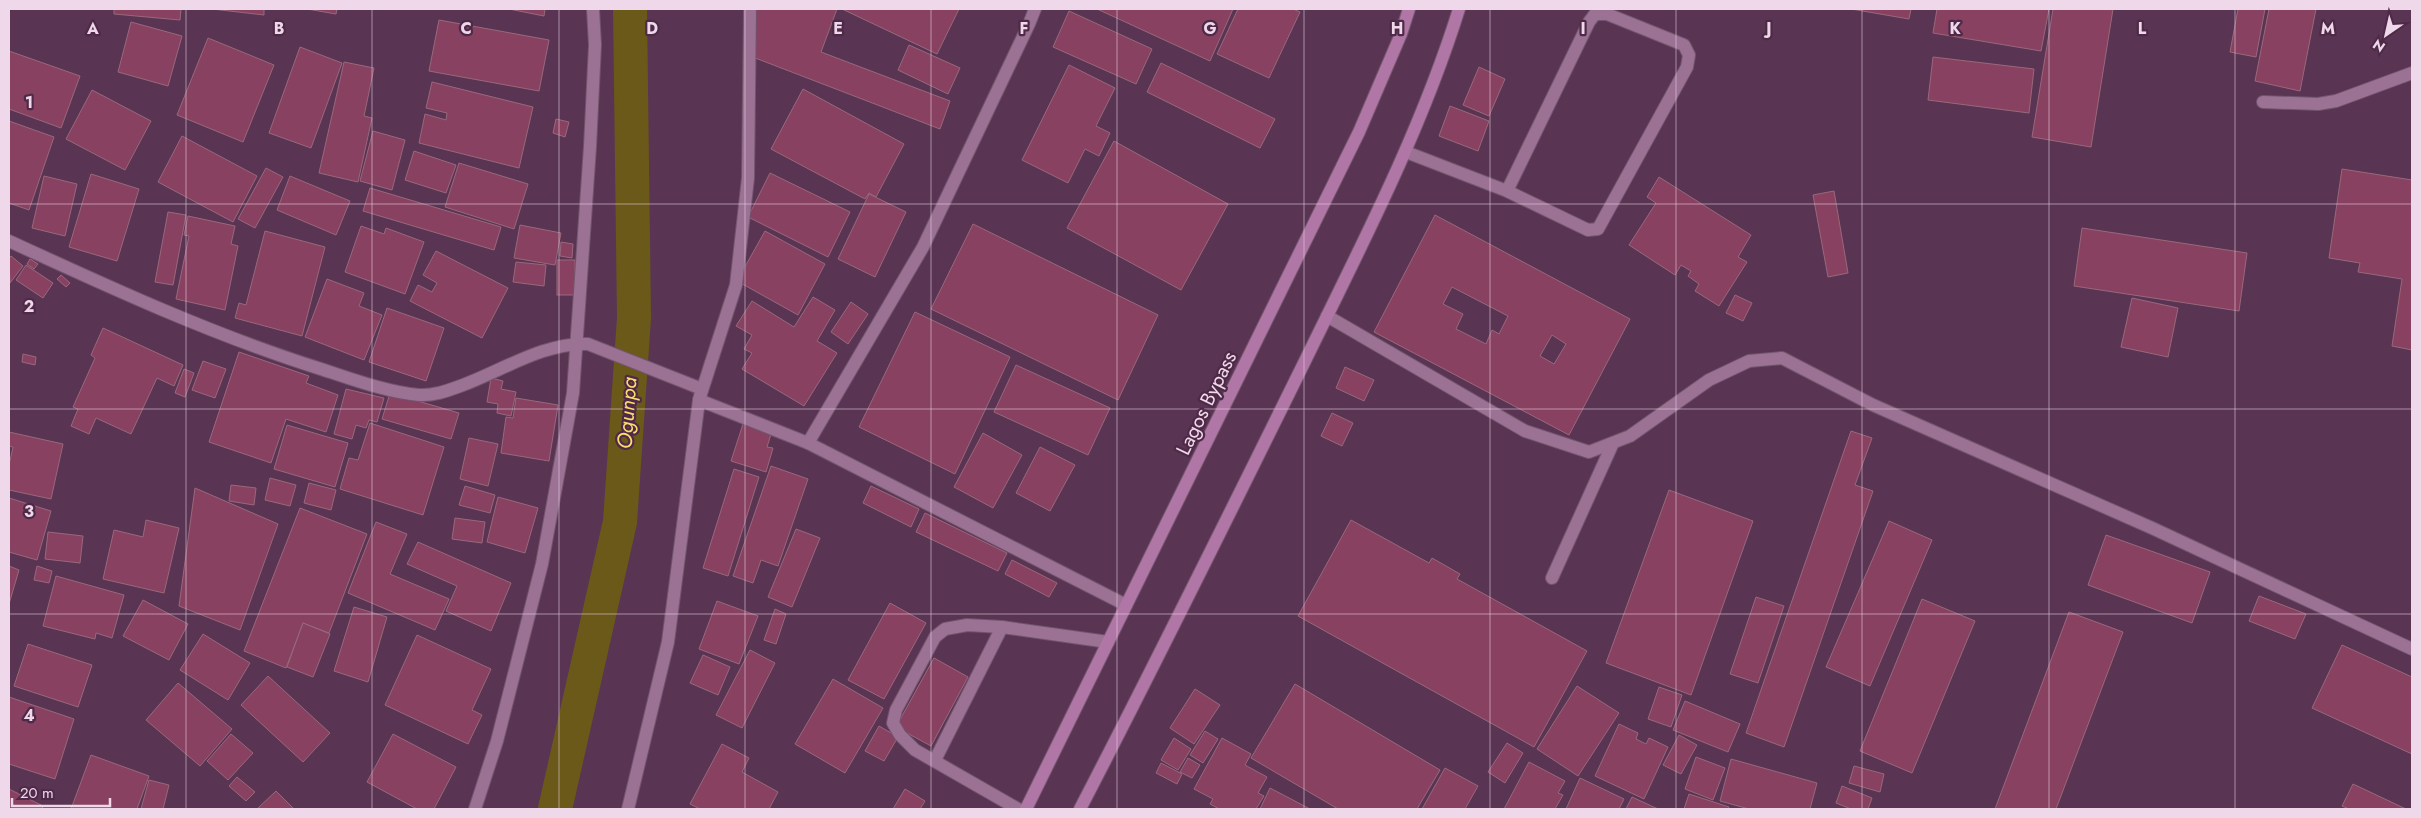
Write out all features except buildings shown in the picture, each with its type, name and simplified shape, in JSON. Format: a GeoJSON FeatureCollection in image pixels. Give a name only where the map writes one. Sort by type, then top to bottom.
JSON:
{"type":"FeatureCollection","features":[{"type":"Feature","properties":{"kind":"main road","name":"Lagos Bypass"},"geometry":{"type":"LineString","coordinates":[[1026,809],[1359,132],[1401,34],[1409,9]]}},
{"type":"Feature","properties":{"kind":"main road"},"geometry":{"type":"LineString","coordinates":[[1080,809],[1174,628],[1406,152],[1447,47],[1459,9]]}},
{"type":"Feature","properties":{"kind":"street"},"geometry":{"type":"LineString","coordinates":[[475,809],[497,741],[542,564],[582,344],[595,45],[593,9]]}},
{"type":"Feature","properties":{"kind":"street"},"geometry":{"type":"LineString","coordinates":[[628,809],[668,642],[701,395],[736,285],[748,178],[750,9]]}},
{"type":"Feature","properties":{"kind":"street"},"geometry":{"type":"LineString","coordinates":[[808,443],[924,247],[1035,9]]}},
{"type":"Feature","properties":{"kind":"street"},"geometry":{"type":"LineString","coordinates":[[1406,152],[1507,191],[1588,230],[1598,229],[1687,67],[1689,55],[1684,45],[1606,14],[1595,14],[1589,22],[1507,191]]}},
{"type":"Feature","properties":{"kind":"street"},"geometry":{"type":"LineString","coordinates":[[2263,102],[2318,104],[2336,101],[2412,73]]}},
{"type":"Feature","properties":{"kind":"street"},"geometry":{"type":"LineString","coordinates":[[9,241],[86,277],[225,337],[379,387],[420,395],[442,392],[545,350],[582,344],[808,443],[1126,605]]}},
{"type":"Feature","properties":{"kind":"street"},"geometry":{"type":"LineString","coordinates":[[1327,316],[1525,431],[1589,452],[1630,436],[1709,380],[1750,361],[1782,358],[1874,405],[2152,528],[2412,649]]}},
{"type":"Feature","properties":{"kind":"street"},"geometry":{"type":"LineString","coordinates":[[1552,578],[1613,443]]}},
{"type":"Feature","properties":{"kind":"street"},"geometry":{"type":"LineString","coordinates":[[1018,809],[915,750],[900,735],[893,723],[896,710],[935,637],[946,629],[966,625],[1002,627],[1108,642]]}},
{"type":"Feature","properties":{"kind":"street"},"geometry":{"type":"LineString","coordinates":[[935,760],[1002,627]]}},
{"type":"Feature","properties":{"kind":"waterway","name":"Ogunpa"},"geometry":{"type":"LineString","coordinates":[[555,809],[620,522],[634,318],[630,9]]}}]}
